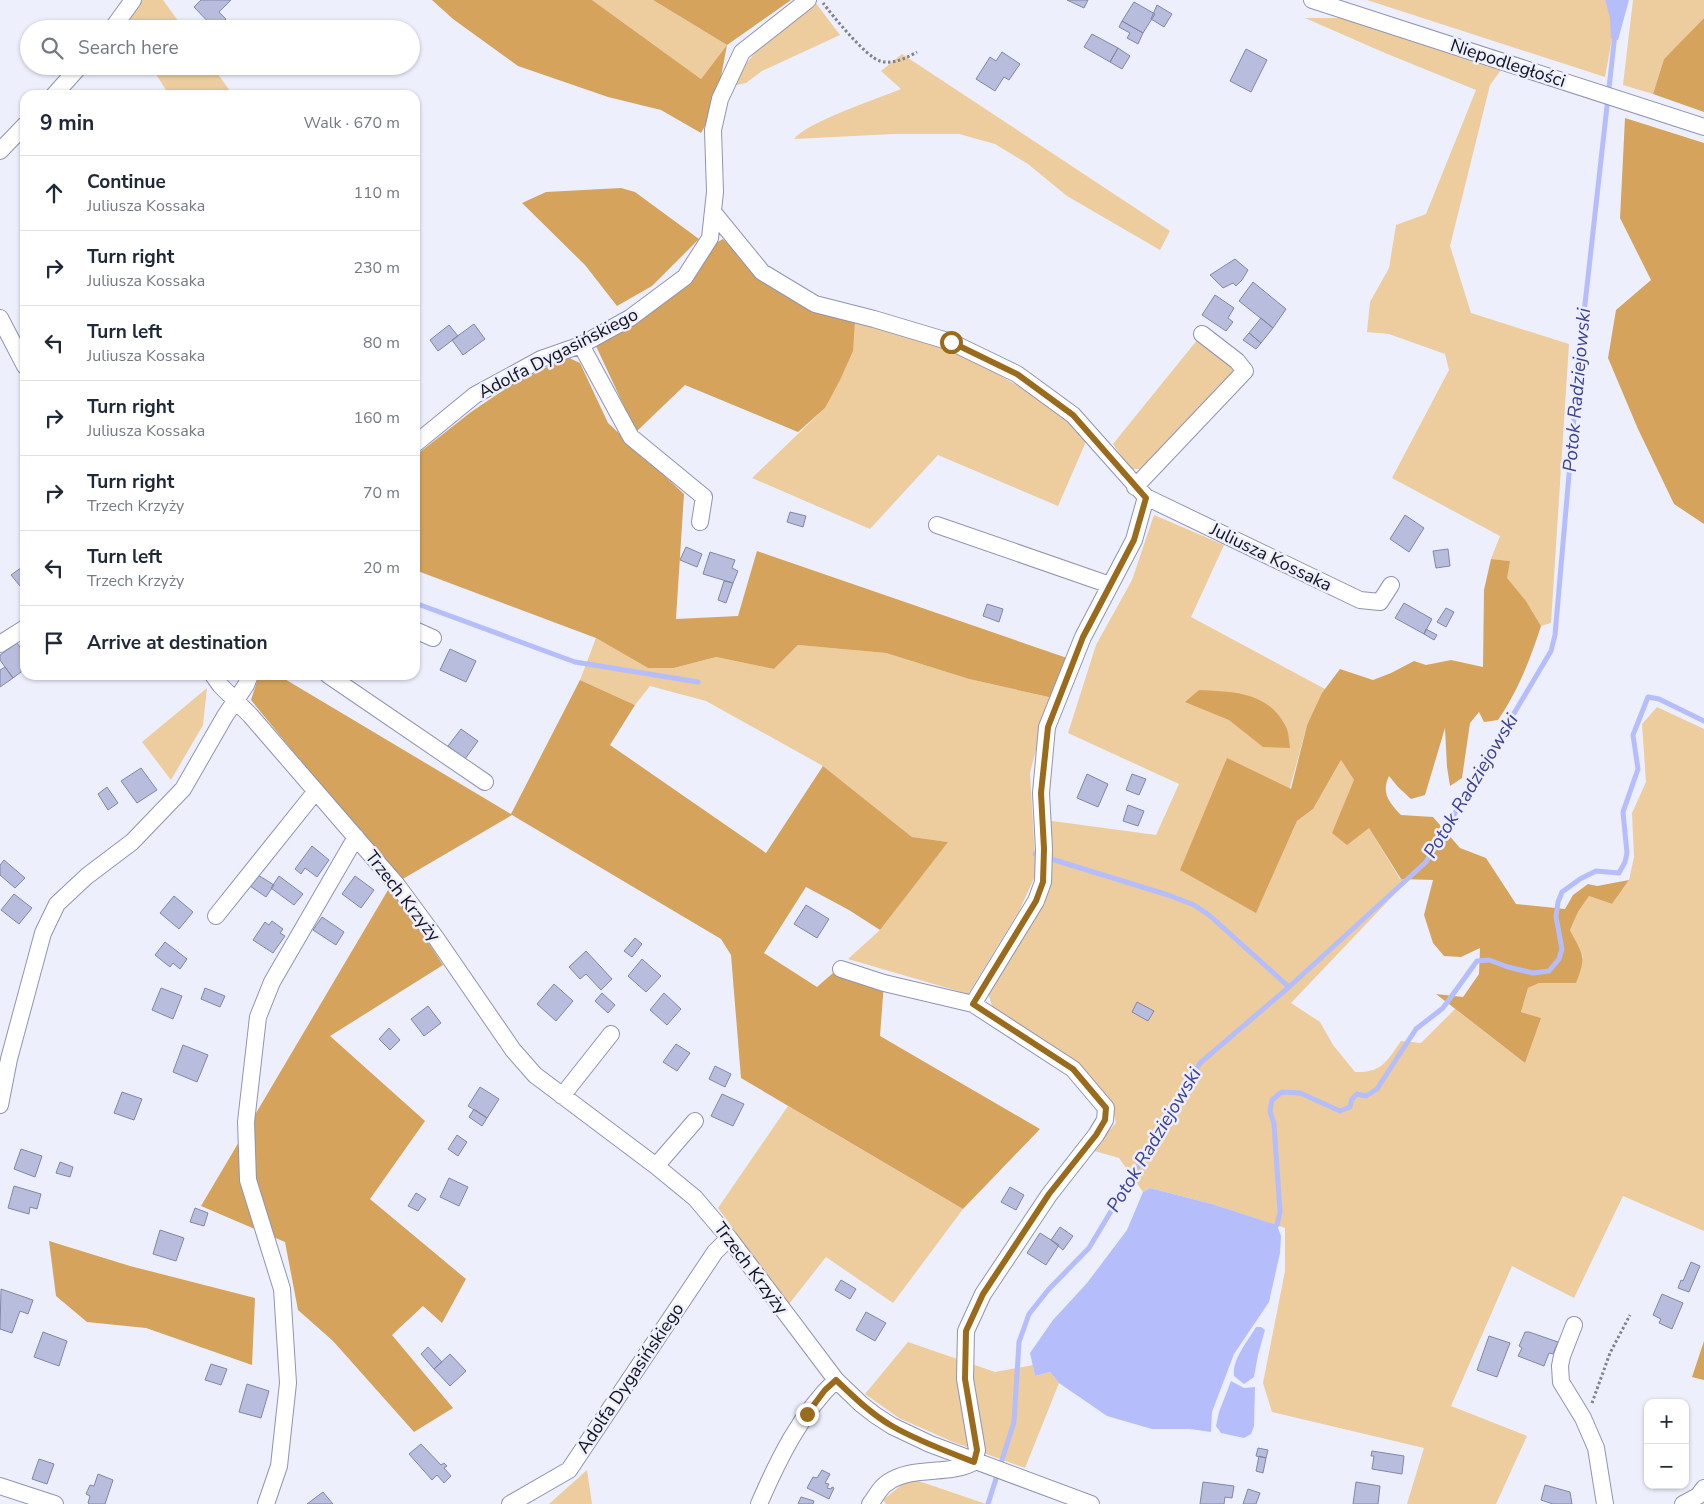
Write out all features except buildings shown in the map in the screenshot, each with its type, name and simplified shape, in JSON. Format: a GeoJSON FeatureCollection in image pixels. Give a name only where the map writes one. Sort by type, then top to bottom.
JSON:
{"type":"FeatureCollection","features":[{"type":"Feature","properties":{"kind":"street"},"geometry":{"type":"LineString","coordinates":[[119,20],[133,0]]}},
{"type":"Feature","properties":{"kind":"street","name":"Adolfa Dygasińskiego"},"geometry":{"type":"LineString","coordinates":[[420,440],[475,395],[541,359],[581,345],[630,318],[686,277],[710,238],[715,192],[713,130],[720,99],[742,52],[808,0]]}},
{"type":"Feature","properties":{"kind":"street","name":"Niepodległości"},"geometry":{"type":"LineString","coordinates":[[1312,0],[1704,127]]}},
{"type":"Feature","properties":{"kind":"street"},"geometry":{"type":"LineString","coordinates":[[58,90],[72,75]]}},
{"type":"Feature","properties":{"kind":"street"},"geometry":{"type":"LineString","coordinates":[[0,151],[20,130]]}},
{"type":"Feature","properties":{"kind":"street","name":"Juliusza Kossaka"},"geometry":{"type":"LineString","coordinates":[[713,212],[762,272],[815,304],[951,342],[1017,374],[1073,415],[1140,492],[1360,600],[1380,602],[1391,585]]}},
{"type":"Feature","properties":{"kind":"street"},"geometry":{"type":"LineString","coordinates":[[0,318],[20,356]]}},
{"type":"Feature","properties":{"kind":"street"},"geometry":{"type":"LineString","coordinates":[[973,1004],[1036,901],[1043,882],[1044,857],[1041,793],[1048,727],[1083,637],[1134,540],[1140,492],[1245,371],[1237,361],[1202,334]]}},
{"type":"Feature","properties":{"kind":"street"},"geometry":{"type":"LineString","coordinates":[[581,345],[631,437],[704,497],[700,522]]}},
{"type":"Feature","properties":{"kind":"street"},"geometry":{"type":"LineString","coordinates":[[937,525],[1110,584]]}},
{"type":"Feature","properties":{"kind":"street"},"geometry":{"type":"LineString","coordinates":[[0,644],[20,631]]}},
{"type":"Feature","properties":{"kind":"street"},"geometry":{"type":"LineString","coordinates":[[420,632],[433,638]]}},
{"type":"Feature","properties":{"kind":"street","name":"Trzech Krzyży"},"geometry":{"type":"LineString","coordinates":[[216,680],[356,837],[428,925],[513,1050],[535,1075],[656,1166],[694,1198],[729,1238],[836,1380],[861,1404],[892,1426],[930,1444],[974,1462],[1091,1504]]}},
{"type":"Feature","properties":{"kind":"street"},"geometry":{"type":"LineString","coordinates":[[0,1105],[9,1059],[43,932],[57,904],[86,876],[132,842],[183,789],[248,680]]}},
{"type":"Feature","properties":{"kind":"street"},"geometry":{"type":"LineString","coordinates":[[335,680],[484,782]]}},
{"type":"Feature","properties":{"kind":"street"},"geometry":{"type":"LineString","coordinates":[[216,916],[316,791]]}},
{"type":"Feature","properties":{"kind":"street"},"geometry":{"type":"LineString","coordinates":[[266,1504],[279,1466],[288,1383],[282,1289],[248,1180],[246,1122],[258,1017],[272,982],[356,837]]}},
{"type":"Feature","properties":{"kind":"street"},"geometry":{"type":"LineString","coordinates":[[841,969],[884,983],[973,1004],[1073,1069],[1106,1108],[1105,1120],[1096,1135],[1049,1194],[983,1294],[966,1331],[965,1379],[977,1450],[974,1462],[966,1466],[910,1473],[887,1483],[870,1504]]}},
{"type":"Feature","properties":{"kind":"street"},"geometry":{"type":"LineString","coordinates":[[562,1096],[611,1034]]}},
{"type":"Feature","properties":{"kind":"street"},"geometry":{"type":"LineString","coordinates":[[656,1166],[695,1121]]}},
{"type":"Feature","properties":{"kind":"street","name":"Adolfa Dygasińskiego"},"geometry":{"type":"LineString","coordinates":[[514,1503],[569,1470],[715,1252],[729,1238]]}},
{"type":"Feature","properties":{"kind":"street"},"geometry":{"type":"LineString","coordinates":[[1574,1325],[1562,1356],[1560,1374],[1565,1390],[1583,1418],[1596,1448],[1605,1504]]}},
{"type":"Feature","properties":{"kind":"street"},"geometry":{"type":"LineString","coordinates":[[759,1504],[784,1451],[807,1414],[825,1390],[836,1380]]}},
{"type":"Feature","properties":{"kind":"street"},"geometry":{"type":"LineString","coordinates":[[0,1486],[55,1504]]}},
{"type":"Feature","properties":{"kind":"street"},"geometry":{"type":"LineString","coordinates":[[1683,1504],[1698,1496],[1704,1488]]}},
{"type":"Feature","properties":{"kind":"path"},"geometry":{"type":"LineString","coordinates":[[821,0],[832,16],[866,51],[879,61],[900,61],[917,52]]}},
{"type":"Feature","properties":{"kind":"path"},"geometry":{"type":"LineString","coordinates":[[1583,1418],[1591,1406],[1610,1353],[1630,1315]]}},
{"type":"Feature","properties":{"kind":"shaded area"},"geometry":{"type":"Polygon","coordinates":[[[142,0],[163,0],[177,20],[126,20],[142,0]]]}},
{"type":"Feature","properties":{"kind":"shaded area"},"geometry":{"type":"Polygon","coordinates":[[[432,0],[592,0],[701,79],[727,45],[715,108],[701,133],[661,110],[608,97],[518,66],[453,19],[432,0]]]}},
{"type":"Feature","properties":{"kind":"shaded area"},"geometry":{"type":"Polygon","coordinates":[[[592,0],[653,0],[727,45],[701,79],[592,0]]]}},
{"type":"Feature","properties":{"kind":"shaded area"},"geometry":{"type":"Polygon","coordinates":[[[653,0],[791,0],[727,45],[653,0]]]}},
{"type":"Feature","properties":{"kind":"shaded area"},"geometry":{"type":"Polygon","coordinates":[[[1367,0],[1605,0],[1614,28],[1605,77],[1367,0]]]}},
{"type":"Feature","properties":{"kind":"shaded area"},"geometry":{"type":"Polygon","coordinates":[[[1633,0],[1704,0],[1704,18],[1664,59],[1653,94],[1623,85],[1633,0]]]}},
{"type":"Feature","properties":{"kind":"shaded area"},"geometry":{"type":"Polygon","coordinates":[[[815,2],[840,35],[762,71],[746,83],[732,86],[742,69],[758,49],[815,2]]]}},
{"type":"Feature","properties":{"kind":"shaded area"},"geometry":{"type":"Polygon","coordinates":[[[1305,18],[1344,18],[1501,70],[1490,85],[1450,246],[1471,313],[1569,344],[1551,623],[1541,626],[1526,601],[1506,578],[1510,561],[1491,559],[1500,536],[1392,478],[1449,370],[1445,354],[1389,334],[1367,332],[1370,302],[1389,268],[1396,225],[1426,214],[1476,90],[1305,18]]]}},
{"type":"Feature","properties":{"kind":"shaded area"},"geometry":{"type":"Polygon","coordinates":[[[1704,18],[1704,112],[1653,94],[1664,59],[1704,18]]]}},
{"type":"Feature","properties":{"kind":"shaded area"},"geometry":{"type":"Polygon","coordinates":[[[902,54],[1170,231],[1160,250],[1067,196],[1028,164],[995,144],[959,134],[893,134],[794,139],[802,132],[828,118],[901,89],[881,71],[902,54]]]}},
{"type":"Feature","properties":{"kind":"shaded area"},"geometry":{"type":"Polygon","coordinates":[[[157,75],[219,75],[229,90],[166,90],[157,75]]]}},
{"type":"Feature","properties":{"kind":"shaded area"},"geometry":{"type":"Polygon","coordinates":[[[1625,118],[1704,143],[1704,524],[1674,504],[1638,429],[1608,358],[1616,310],[1651,280],[1620,218],[1625,118]]]}},
{"type":"Feature","properties":{"kind":"shaded area"},"geometry":{"type":"Polygon","coordinates":[[[621,188],[635,192],[699,239],[652,286],[617,306],[585,265],[522,203],[546,192],[621,188]]]}},
{"type":"Feature","properties":{"kind":"shaded area"},"geometry":{"type":"Polygon","coordinates":[[[723,239],[759,276],[855,320],[853,351],[840,380],[825,408],[798,432],[685,385],[636,432],[596,346],[689,283],[712,245],[723,239]]]}},
{"type":"Feature","properties":{"kind":"shaded area"},"geometry":{"type":"Polygon","coordinates":[[[855,320],[929,342],[970,360],[1006,379],[1041,401],[1088,437],[1058,506],[938,455],[870,529],[752,478],[825,408],[855,320]]]}},
{"type":"Feature","properties":{"kind":"shaded area"},"geometry":{"type":"Polygon","coordinates":[[[1202,334],[1236,368],[1141,469],[1130,469],[1113,444],[1202,334]]]}},
{"type":"Feature","properties":{"kind":"shaded area"},"geometry":{"type":"Polygon","coordinates":[[[567,357],[580,363],[608,423],[684,494],[676,619],[738,616],[757,551],[1067,658],[1053,698],[969,679],[886,653],[798,645],[774,669],[716,657],[674,668],[648,668],[596,638],[420,572],[420,452],[471,412],[511,385],[567,357]]]}},
{"type":"Feature","properties":{"kind":"shaded area"},"geometry":{"type":"Polygon","coordinates":[[[1154,515],[1224,545],[1191,617],[1325,689],[1307,725],[1256,912],[1297,821],[1313,809],[1341,760],[1354,780],[1369,828],[1400,879],[1409,879],[1291,1003],[1320,1022],[1333,1045],[1355,1072],[1364,1072],[1378,1068],[1387,1060],[1401,1041],[1421,1043],[1455,1009],[1525,1063],[1540,1018],[1521,1012],[1528,988],[1539,983],[1576,983],[1583,956],[1570,930],[1578,912],[1589,896],[1612,904],[1629,880],[1634,857],[1632,813],[1646,782],[1642,724],[1657,707],[1704,729],[1704,1231],[1623,1196],[1574,1298],[1512,1266],[1451,1406],[1527,1436],[1496,1504],[1407,1504],[1424,1448],[1272,1412],[1263,1383],[1285,1271],[1285,1228],[1212,1204],[1150,1188],[1143,1192],[1119,1158],[1091,1150],[1116,1123],[1112,1105],[993,1009],[988,993],[1048,891],[1045,820],[1156,835],[1179,784],[1068,733],[1096,645],[1132,580],[1154,515]]]}},
{"type":"Feature","properties":{"kind":"shaded area"},"geometry":{"type":"Polygon","coordinates":[[[1491,559],[1510,561],[1507,578],[1526,601],[1541,626],[1523,675],[1512,698],[1498,720],[1484,722],[1479,712],[1470,723],[1462,778],[1450,786],[1445,728],[1425,795],[1411,799],[1389,776],[1386,792],[1393,806],[1401,815],[1433,817],[1460,848],[1486,858],[1516,904],[1565,909],[1573,895],[1588,884],[1597,886],[1629,880],[1612,904],[1589,896],[1578,912],[1570,930],[1582,956],[1582,967],[1576,983],[1539,983],[1528,988],[1521,1012],[1541,1018],[1525,1063],[1436,994],[1463,997],[1479,974],[1480,948],[1461,957],[1444,956],[1433,943],[1424,915],[1433,880],[1401,879],[1369,828],[1347,845],[1332,833],[1354,780],[1341,760],[1313,809],[1297,821],[1256,913],[1180,870],[1227,758],[1291,789],[1307,725],[1322,693],[1340,669],[1373,680],[1414,661],[1426,665],[1451,660],[1483,667],[1484,590],[1491,559]]]}},
{"type":"Feature","properties":{"kind":"shaded area"},"geometry":{"type":"Polygon","coordinates":[[[596,638],[648,668],[674,668],[716,657],[774,669],[798,645],[886,653],[969,679],[1053,698],[1048,702],[1030,773],[1036,874],[1019,911],[968,994],[848,959],[880,930],[947,842],[912,837],[823,766],[706,701],[650,686],[635,705],[580,680],[596,638]]]}},
{"type":"Feature","properties":{"kind":"shaded area"},"geometry":{"type":"Polygon","coordinates":[[[257,680],[286,680],[511,814],[580,680],[635,705],[610,745],[766,853],[823,766],[912,837],[948,842],[880,930],[849,910],[806,887],[764,953],[817,987],[833,973],[884,983],[880,1036],[1040,1129],[963,1209],[741,1078],[731,955],[721,939],[512,815],[401,880],[376,853],[251,700],[257,680]]]}},
{"type":"Feature","properties":{"kind":"shaded area"},"geometry":{"type":"Polygon","coordinates":[[[207,688],[203,725],[171,780],[142,742],[207,688]]]}},
{"type":"Feature","properties":{"kind":"shaded area"},"geometry":{"type":"Polygon","coordinates":[[[1199,690],[1236,693],[1269,705],[1286,727],[1290,748],[1263,747],[1229,720],[1185,702],[1199,690]]]}},
{"type":"Feature","properties":{"kind":"shaded area"},"geometry":{"type":"Polygon","coordinates":[[[391,885],[443,965],[330,1036],[425,1121],[370,1199],[466,1279],[442,1323],[423,1306],[392,1335],[453,1408],[414,1432],[333,1341],[298,1310],[285,1242],[201,1206],[391,885]]]}},
{"type":"Feature","properties":{"kind":"shaded area"},"geometry":{"type":"Polygon","coordinates":[[[788,1106],[963,1209],[893,1303],[826,1257],[789,1304],[718,1208],[788,1106]]]}},
{"type":"Feature","properties":{"kind":"shaded area"},"geometry":{"type":"Polygon","coordinates":[[[49,1241],[130,1266],[255,1298],[252,1365],[146,1328],[87,1322],[56,1296],[49,1241]]]}},
{"type":"Feature","properties":{"kind":"shaded area"},"geometry":{"type":"Polygon","coordinates":[[[1704,1341],[1704,1380],[1692,1377],[1704,1341]]]}},
{"type":"Feature","properties":{"kind":"shaded area"},"geometry":{"type":"Polygon","coordinates":[[[908,1342],[995,1372],[1033,1365],[1035,1376],[1050,1372],[1059,1383],[1025,1468],[953,1442],[899,1418],[865,1394],[908,1342]]]}},
{"type":"Feature","properties":{"kind":"shaded area"},"geometry":{"type":"Polygon","coordinates":[[[587,1470],[592,1504],[549,1504],[587,1470]]]}},
{"type":"Feature","properties":{"kind":"shaded area"},"geometry":{"type":"Polygon","coordinates":[[[910,1478],[986,1504],[886,1504],[883,1500],[910,1478]]]}},
{"type":"Feature","properties":{"kind":"water"},"geometry":{"type":"Polygon","coordinates":[[[1605,0],[1629,0],[1618,40],[1611,38],[1610,18],[1605,0]]]}},
{"type":"Feature","properties":{"kind":"water"},"geometry":{"type":"Polygon","coordinates":[[[1150,1188],[1212,1204],[1277,1225],[1281,1236],[1280,1253],[1269,1302],[1234,1354],[1212,1412],[1211,1432],[1190,1429],[1152,1429],[1107,1416],[1059,1383],[1050,1372],[1035,1376],[1030,1353],[1053,1320],[1087,1283],[1127,1230],[1143,1192],[1150,1188]]]}},
{"type":"Feature","properties":{"kind":"water"},"geometry":{"type":"Polygon","coordinates":[[[1256,1327],[1261,1327],[1265,1330],[1254,1377],[1244,1384],[1234,1376],[1235,1363],[1256,1327]]]}},
{"type":"Feature","properties":{"kind":"water"},"geometry":{"type":"Polygon","coordinates":[[[1231,1381],[1244,1388],[1255,1387],[1254,1426],[1251,1434],[1244,1438],[1221,1433],[1216,1426],[1219,1412],[1231,1381]]]}},
{"type":"Feature","properties":{"kind":"waterway","name":"Potok Radziejowski"},"geometry":{"type":"LineString","coordinates":[[988,1504],[1014,1422],[1019,1342],[1029,1314],[1049,1289],[1089,1248],[1200,1063],[1289,987],[1426,862],[1551,651],[1555,635],[1580,349],[1615,34]]}},
{"type":"Feature","properties":{"kind":"waterway"},"geometry":{"type":"LineString","coordinates":[[420,605],[575,662],[698,682]]}},
{"type":"Feature","properties":{"kind":"waterway"},"geometry":{"type":"LineString","coordinates":[[1277,1225],[1280,1212],[1274,1124],[1270,1111],[1272,1100],[1282,1092],[1300,1093],[1340,1111],[1350,1107],[1352,1099],[1357,1094],[1366,1096],[1377,1089],[1416,1029],[1443,1008],[1477,961],[1489,960],[1533,973],[1549,971],[1559,959],[1562,949],[1556,917],[1558,902],[1562,892],[1580,879],[1596,871],[1619,873],[1625,862],[1627,853],[1623,812],[1638,769],[1633,735],[1648,697],[1659,699],[1704,721]]}},
{"type":"Feature","properties":{"kind":"waterway"},"geometry":{"type":"LineString","coordinates":[[1035,854],[1168,895],[1194,905],[1209,915],[1289,987]]}},
{"type":"Feature","properties":{"kind":"route"},"geometry":{"type":"LineString","coordinates":[[807,1414],[825,1390],[836,1380],[861,1404],[892,1426],[974,1462],[977,1450],[965,1379],[966,1331],[983,1294],[1049,1194],[1096,1135],[1105,1120],[1106,1108],[1073,1069],[973,1004],[1036,901],[1043,882],[1045,864],[1041,793],[1048,727],[1083,637],[1134,540],[1146,498],[1073,415],[1017,374],[951,342]]}}]}
